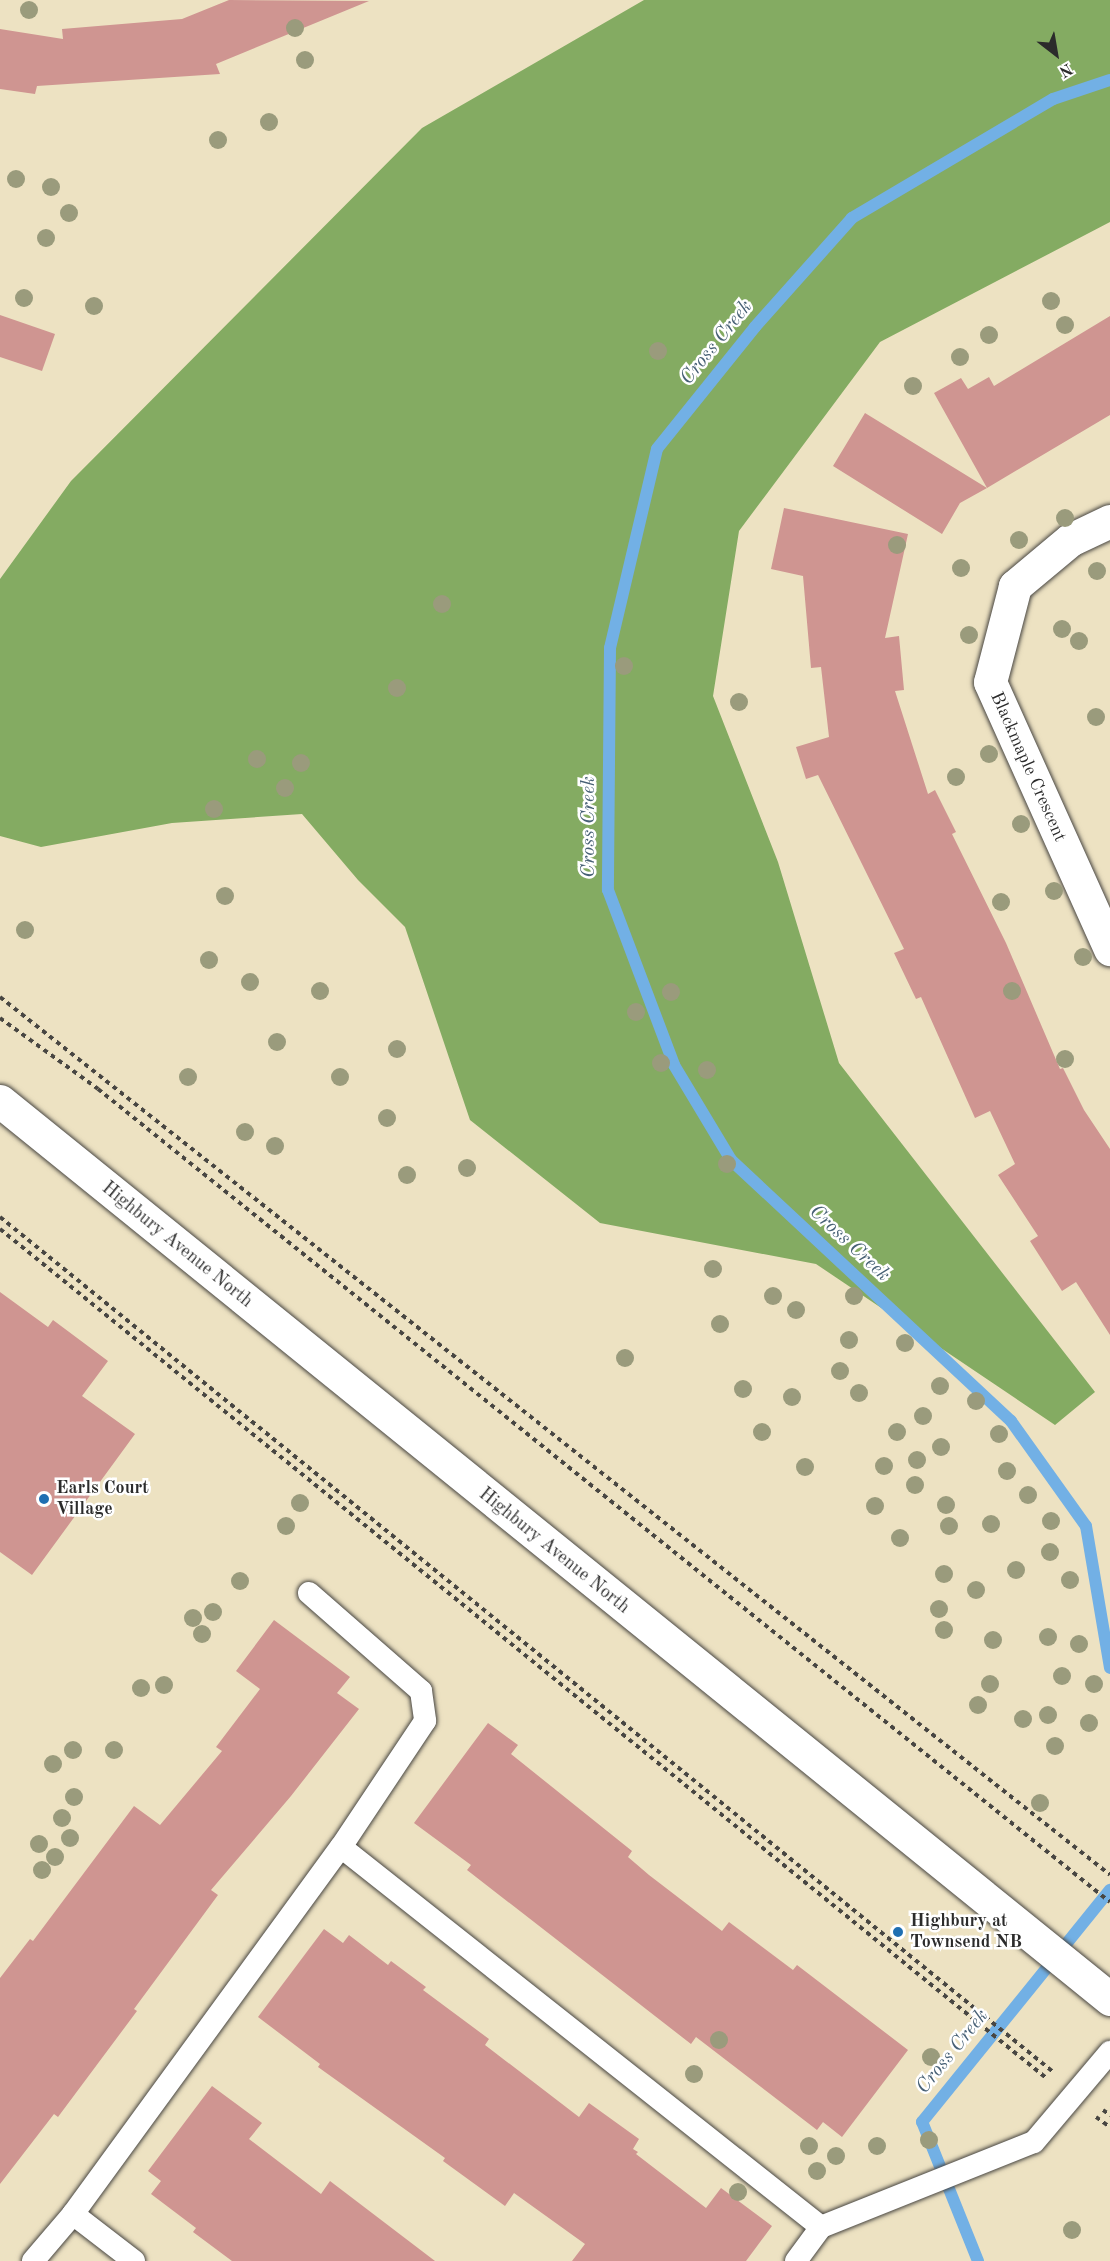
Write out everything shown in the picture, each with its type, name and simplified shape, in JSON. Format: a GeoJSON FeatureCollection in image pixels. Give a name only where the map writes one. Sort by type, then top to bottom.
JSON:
{"type":"FeatureCollection","features":[{"type":"Feature","properties":{"kind":"main road","name":"Blackmaple Crescent"},"geometry":{"type":"LineString","coordinates":[[1110,522],[1070,540],[1015,586],[990,682],[1110,949]]}},
{"type":"Feature","properties":{"kind":"main road","name":"Highbury Avenue North"},"geometry":{"type":"LineString","coordinates":[[0,1101],[1110,2000]]}},
{"type":"Feature","properties":{"kind":"lane"},"geometry":{"type":"LineString","coordinates":[[33,2261],[73,2214],[340,1847],[425,1721],[422,1691],[309,1593]]}},
{"type":"Feature","properties":{"kind":"lane"},"geometry":{"type":"LineString","coordinates":[[340,1847],[821,2227]]}},
{"type":"Feature","properties":{"kind":"lane"},"geometry":{"type":"LineString","coordinates":[[796,2261],[821,2227],[1035,2142],[1110,2052]]}},
{"type":"Feature","properties":{"kind":"lane"},"geometry":{"type":"LineString","coordinates":[[73,2214],[134,2261]]}},
{"type":"Feature","properties":{"kind":"path"},"geometry":{"type":"LineString","coordinates":[[0,997],[1110,1875]]}},
{"type":"Feature","properties":{"kind":"path"},"geometry":{"type":"LineString","coordinates":[[0,1018],[98,1089],[1110,1902]]}},
{"type":"Feature","properties":{"kind":"path"},"geometry":{"type":"LineString","coordinates":[[0,1216],[1074,2095],[1110,2127]]}},
{"type":"Feature","properties":{"kind":"path"},"geometry":{"type":"LineString","coordinates":[[0,1229],[1074,2095],[1110,2115]]}},
{"type":"Feature","properties":{"kind":"green space"},"geometry":{"type":"Polygon","coordinates":[[[644,0],[1110,0],[1110,222],[880,342],[739,531],[713,696],[778,862],[839,1063],[1095,1392],[1055,1425],[816,1264],[600,1223],[470,1120],[405,927],[358,880],[302,814],[172,823],[41,847],[0,836],[0,579],[71,481],[422,128],[644,0]]]}},
{"type":"Feature","properties":{"kind":"building"},"geometry":{"type":"Polygon","coordinates":[[[229,0],[369,1],[216,64],[220,74],[37,86],[35,94],[0,89],[0,29],[63,39],[62,29],[182,19],[229,0]]]}},
{"type":"Feature","properties":{"kind":"building"},"geometry":{"type":"Polygon","coordinates":[[[0,315],[55,334],[42,371],[0,357],[0,315]]]}},
{"type":"Feature","properties":{"kind":"building"},"geometry":{"type":"Polygon","coordinates":[[[1110,316],[1110,415],[987,488],[934,393],[961,378],[968,389],[989,377],[994,386],[1110,316]]]}},
{"type":"Feature","properties":{"kind":"building"},"geometry":{"type":"Polygon","coordinates":[[[865,413],[987,488],[960,503],[942,534],[833,466],[865,413]]]}},
{"type":"Feature","properties":{"kind":"building"},"geometry":{"type":"Polygon","coordinates":[[[784,508],[908,534],[885,638],[899,636],[904,690],[895,691],[928,794],[935,790],[956,832],[952,834],[1006,943],[1060,1069],[1063,1068],[1084,1110],[1110,1149],[1110,1335],[1076,1282],[1062,1291],[1030,1241],[1038,1236],[998,1175],[1015,1164],[990,1111],[975,1118],[921,997],[916,999],[894,953],[904,949],[818,775],[806,779],[796,747],[829,737],[821,667],[811,668],[803,576],[771,569],[784,508]]]}},
{"type":"Feature","properties":{"kind":"building","name":"Earls Court Village"},"geometry":{"type":"Polygon","coordinates":[[[0,1292],[48,1327],[53,1320],[108,1361],[82,1396],[135,1434],[32,1575],[0,1552],[0,1292]]]}},
{"type":"Feature","properties":{"kind":"building"},"geometry":{"type":"Polygon","coordinates":[[[274,1620],[350,1677],[337,1693],[359,1709],[291,1796],[211,1890],[218,1895],[134,2009],[137,2011],[58,2117],[54,2114],[0,2184],[0,1978],[30,1939],[33,1941],[134,1806],[160,1825],[222,1751],[216,1747],[260,1689],[236,1671],[274,1620]]]}},
{"type":"Feature","properties":{"kind":"building"},"geometry":{"type":"Polygon","coordinates":[[[488,1723],[518,1745],[511,1754],[632,1851],[628,1857],[649,1875],[722,1931],[729,1922],[793,1970],[797,1965],[908,2050],[842,2137],[823,2122],[817,2130],[696,2037],[691,2044],[467,1870],[471,1865],[414,1823],[488,1723]]]}},
{"type":"Feature","properties":{"kind":"building"},"geometry":{"type":"Polygon","coordinates":[[[324,1929],[343,1943],[349,1935],[388,1965],[391,1961],[426,1987],[423,1990],[489,2039],[485,2045],[579,2117],[589,2103],[639,2139],[633,2149],[638,2152],[636,2154],[706,2208],[721,2188],[772,2226],[746,2261],[572,2261],[585,2244],[514,2193],[505,2206],[443,2161],[445,2158],[318,2067],[320,2064],[258,2017],[324,1929]]]}},
{"type":"Feature","properties":{"kind":"building"},"geometry":{"type":"Polygon","coordinates":[[[212,2086],[262,2123],[249,2139],[321,2194],[330,2181],[435,2261],[232,2261],[193,2232],[196,2228],[151,2194],[161,2181],[148,2171],[212,2086]]]}},
{"type":"Feature","properties":{"kind":"waterway","name":"Cross Creek"},"geometry":{"type":"LineString","coordinates":[[1110,80],[1053,99],[852,218],[755,327],[657,449],[610,648],[608,890],[674,1065],[731,1160],[1011,1421],[1086,1526],[1110,1668]]}},
{"type":"Feature","properties":{"kind":"waterway","name":"Cross Creek"},"geometry":{"type":"LineString","coordinates":[[978,2261],[922,2122],[1110,1890]]}},
{"type":"Feature","properties":{"kind":"place","name":"Earls Court Village"},"geometry":{"type":"Point","coordinates":[44,1499]}},
{"type":"Feature","properties":{"kind":"place","name":"Highbury at Townsend NB"},"geometry":{"type":"Point","coordinates":[898,1932]}}]}
